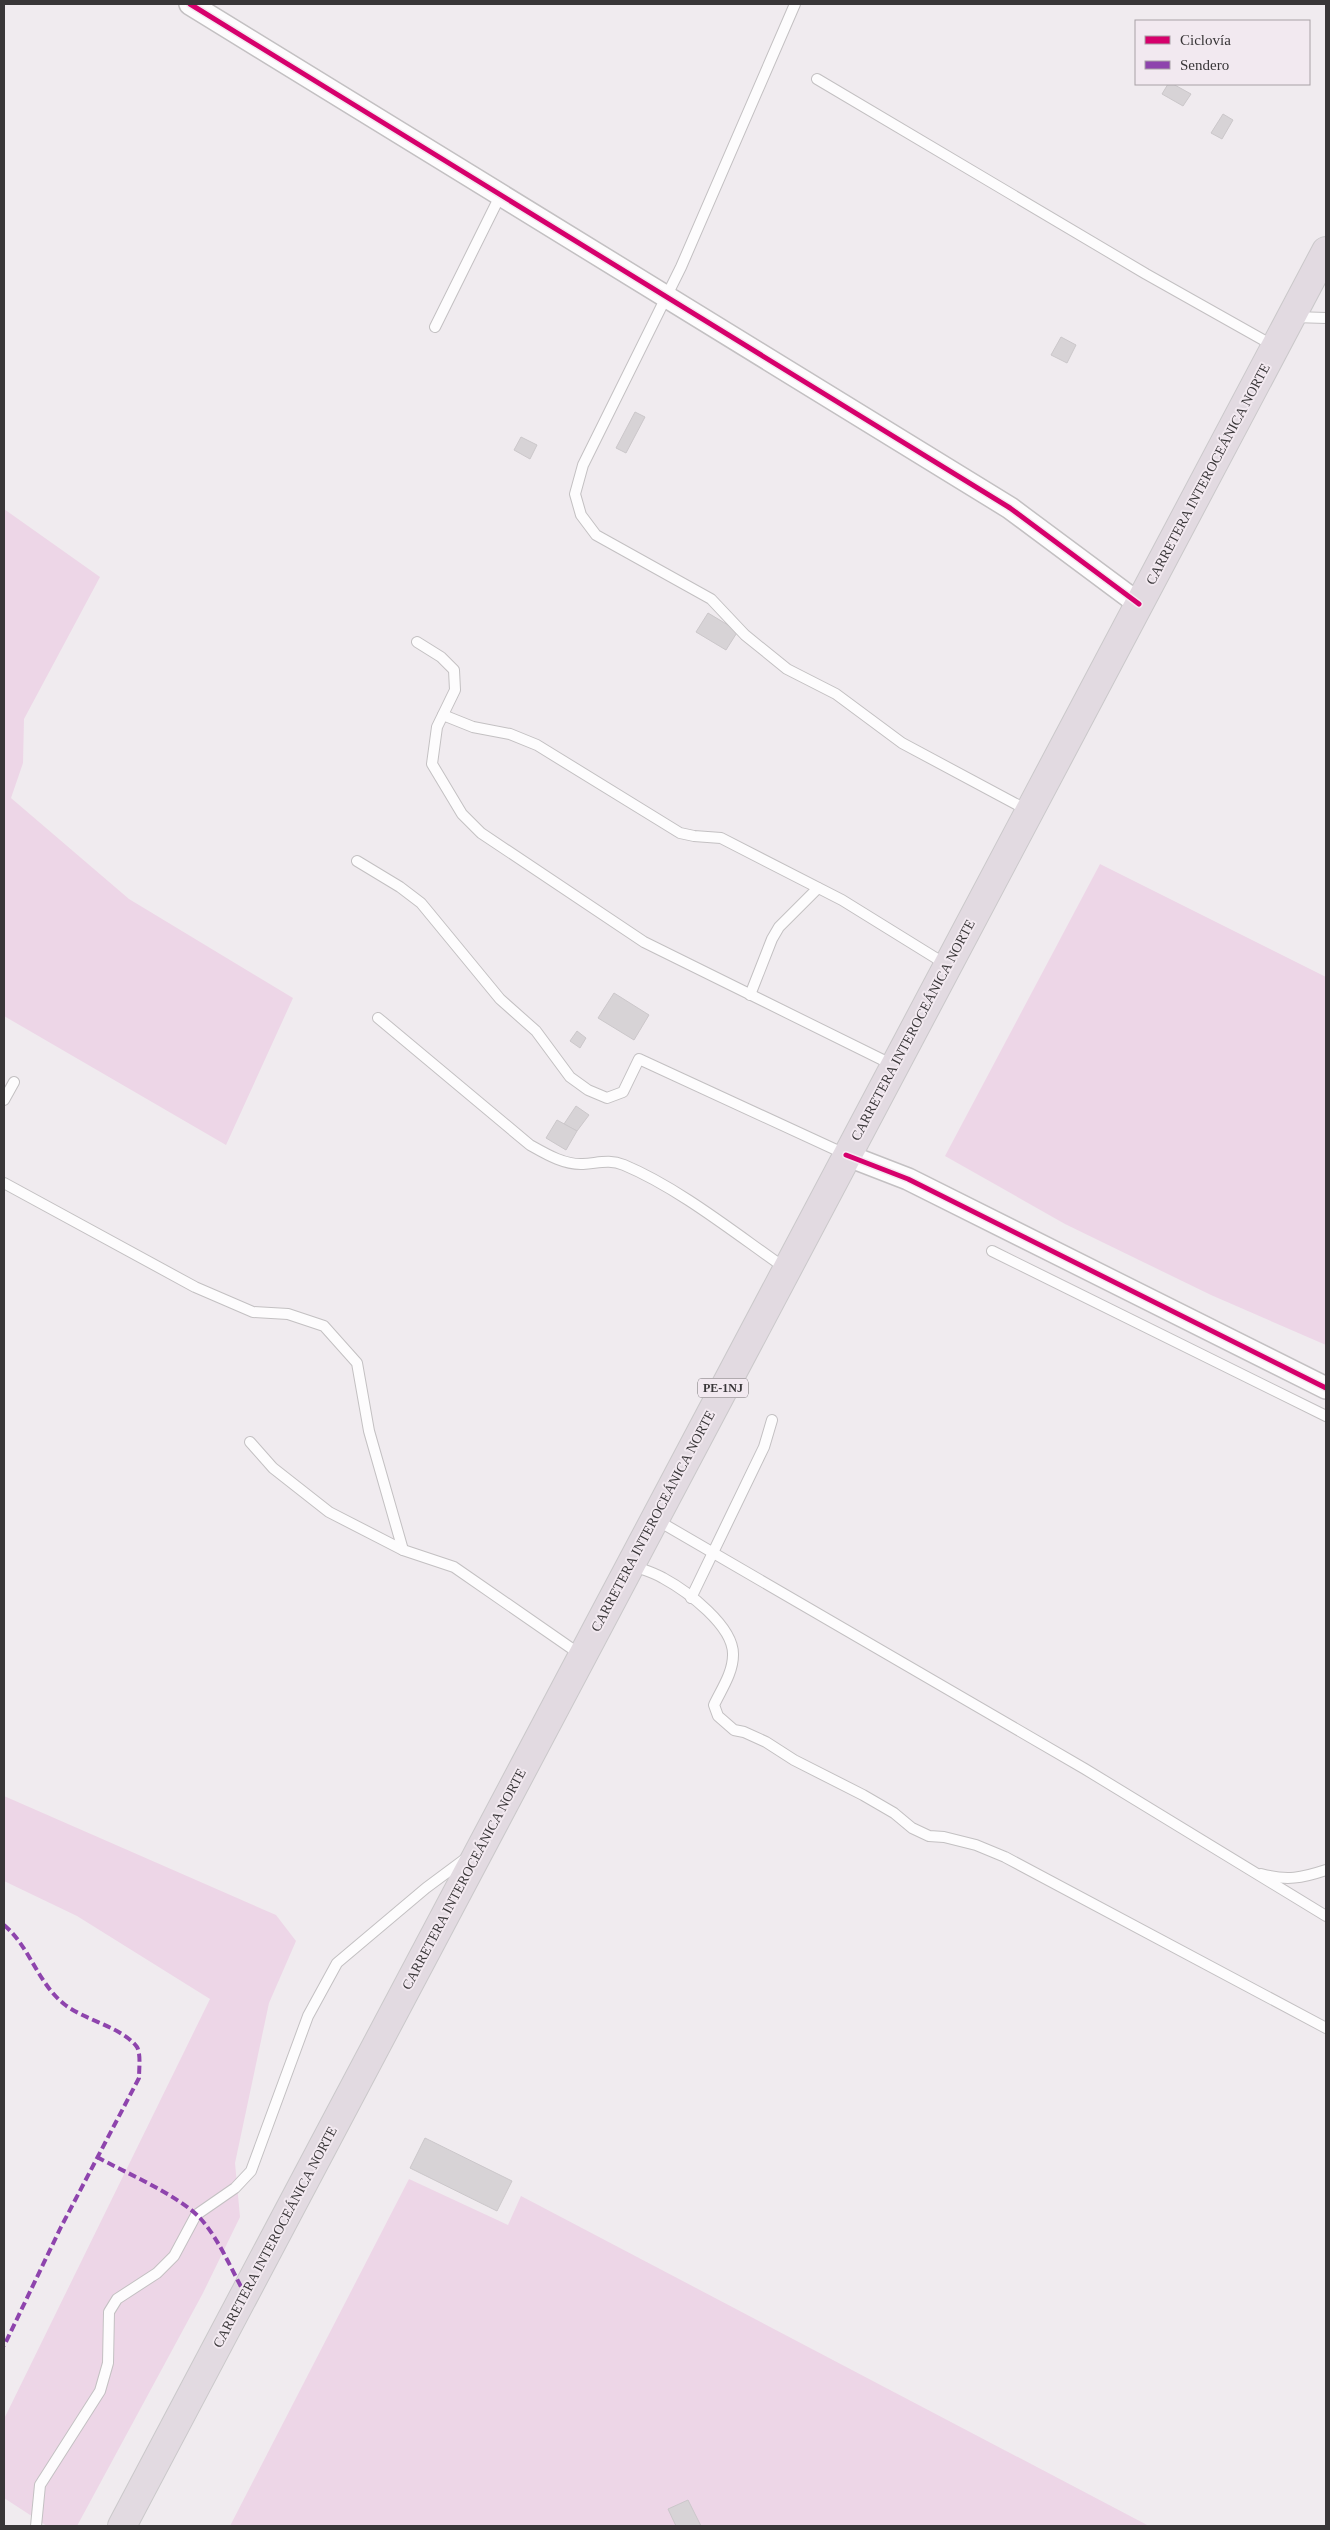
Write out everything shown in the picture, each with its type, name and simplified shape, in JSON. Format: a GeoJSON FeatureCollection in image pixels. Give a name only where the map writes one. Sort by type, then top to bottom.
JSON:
{"type":"FeatureCollection","features":[{"type":"Feature","properties":{"kind":"highway","name":"CARRETERA INTEROCEÁNICA NORTE"},"geometry":{"type":"LineString","coordinates":[[122,2526],[1326,251]]}},
{"type":"Feature","properties":{"kind":"street"},"geometry":{"type":"LineString","coordinates":[[190,4],[1010,508],[1139,604]]}},
{"type":"Feature","properties":{"kind":"street"},"geometry":{"type":"LineString","coordinates":[[846,1155],[916,1183],[1326,1388]]}},
{"type":"Feature","properties":{"kind":"lane"},"geometry":{"type":"LineString","coordinates":[[795,4],[681,268],[583,466],[575,494],[581,515],[596,535],[711,599],[746,634],[787,669],[836,694],[902,743],[1029,811]]}},
{"type":"Feature","properties":{"kind":"lane"},"geometry":{"type":"LineString","coordinates":[[817,79],[1146,274],[1275,347]]}},
{"type":"Feature","properties":{"kind":"lane"},"geometry":{"type":"LineString","coordinates":[[435,327],[500,196]]}},
{"type":"Feature","properties":{"kind":"lane"},"geometry":{"type":"LineString","coordinates":[[1291,317],[1326,318]]}},
{"type":"Feature","properties":{"kind":"lane"},"geometry":{"type":"LineString","coordinates":[[417,642],[440,657],[454,670],[454,690],[437,727],[432,764],[462,814],[481,833],[644,942],[894,1065]]}},
{"type":"Feature","properties":{"kind":"lane"},"geometry":{"type":"LineString","coordinates":[[442,715],[473,727],[510,734],[537,745],[680,833],[721,838],[818,888],[947,965]]}},
{"type":"Feature","properties":{"kind":"lane"},"geometry":{"type":"LineString","coordinates":[[357,861],[400,887],[421,903],[500,1000],[536,1031],[570,1077],[588,1090],[607,1098],[622,1092],[639,1059],[846,1155]]}},
{"type":"Feature","properties":{"kind":"lane"},"geometry":{"type":"LineString","coordinates":[[750,995],[772,939],[779,928],[818,888]]}},
{"type":"Feature","properties":{"kind":"lane"},"geometry":{"type":"LineString","coordinates":[[378,1018],[530,1145],[550,1157],[582,1164],[611,1160],[626,1166],[665,1186],[786,1269]]}},
{"type":"Feature","properties":{"kind":"lane"},"geometry":{"type":"LineString","coordinates":[[4,1100],[14,1082]]}},
{"type":"Feature","properties":{"kind":"lane"},"geometry":{"type":"LineString","coordinates":[[4,1182],[195,1286],[254,1312],[288,1314],[324,1326],[357,1363],[370,1431],[403,1550]]}},
{"type":"Feature","properties":{"kind":"lane"},"geometry":{"type":"LineString","coordinates":[[992,1251],[1326,1416]]}},
{"type":"Feature","properties":{"kind":"lane"},"geometry":{"type":"LineString","coordinates":[[691,1598],[764,1447],[772,1420]]}},
{"type":"Feature","properties":{"kind":"lane"},"geometry":{"type":"LineString","coordinates":[[250,1442],[273,1468],[329,1512],[403,1550],[454,1567],[582,1655]]}},
{"type":"Feature","properties":{"kind":"lane"},"geometry":{"type":"LineString","coordinates":[[654,1518],[1085,1769],[1248,1871],[1326,1916]]}},
{"type":"Feature","properties":{"kind":"lane"},"geometry":{"type":"LineString","coordinates":[[630,1565],[663,1577],[716,1617],[729,1637],[734,1654],[731,1671],[714,1705],[718,1716],[734,1730],[744,1732],[766,1742],[794,1760],[863,1794],[894,1813],[912,1828],[929,1836],[944,1837],[976,1845],[1060,1884],[1326,2028]]}},
{"type":"Feature","properties":{"kind":"lane"},"geometry":{"type":"LineString","coordinates":[[36,2526],[40,2485],[100,2391],[108,2363],[109,2312],[117,2299],[158,2273],[174,2256],[196,2215],[235,2188],[251,2171],[308,2016],[337,1963],[426,1888],[481,1848]]}},
{"type":"Feature","properties":{"kind":"lane"},"geometry":{"type":"LineString","coordinates":[[1248,1871],[1281,1879],[1306,1876],[1326,1870]]}},
{"type":"Feature","properties":{"kind":"shaded area"},"geometry":{"type":"Polygon","coordinates":[[[4,509],[100,577],[24,719],[23,763],[11,798],[129,899],[293,998],[226,1145],[4,1016],[4,509]]]}},
{"type":"Feature","properties":{"kind":"shaded area"},"geometry":{"type":"Polygon","coordinates":[[[1100,864],[1326,977],[1326,1345],[1211,1295],[1065,1224],[945,1156],[1100,864]]]}},
{"type":"Feature","properties":{"kind":"shaded area"},"geometry":{"type":"Polygon","coordinates":[[[4,1796],[276,1915],[296,1941],[269,2003],[235,2163],[240,2217],[203,2293],[77,2526],[47,2526],[4,2498],[4,2419],[210,1999],[77,1916],[4,1881],[4,1796]]]}},
{"type":"Feature","properties":{"kind":"shaded area"},"geometry":{"type":"Polygon","coordinates":[[[409,2179],[508,2225],[521,2196],[1149,2526],[230,2526],[409,2179]]]}},
{"type":"Feature","properties":{"kind":"building"},"geometry":{"type":"Polygon","coordinates":[[[1167,85],[1175,85],[1191,94],[1183,106],[1162,94],[1167,85]]]}},
{"type":"Feature","properties":{"kind":"building"},"geometry":{"type":"Polygon","coordinates":[[[1223,114],[1233,120],[1222,139],[1211,133],[1223,114]]]}},
{"type":"Feature","properties":{"kind":"building"},"geometry":{"type":"Polygon","coordinates":[[[1061,337],[1076,345],[1067,363],[1051,355],[1061,337]]]}},
{"type":"Feature","properties":{"kind":"building"},"geometry":{"type":"Polygon","coordinates":[[[635,412],[645,417],[626,453],[616,448],[635,412]]]}},
{"type":"Feature","properties":{"kind":"building"},"geometry":{"type":"Polygon","coordinates":[[[521,437],[537,445],[530,459],[514,450],[521,437]]]}},
{"type":"Feature","properties":{"kind":"building"},"geometry":{"type":"Polygon","coordinates":[[[708,613],[738,631],[726,650],[696,632],[708,613]]]}},
{"type":"Feature","properties":{"kind":"building"},"geometry":{"type":"Polygon","coordinates":[[[614,993],[649,1015],[634,1040],[598,1018],[614,993]]]}},
{"type":"Feature","properties":{"kind":"building"},"geometry":{"type":"Polygon","coordinates":[[[577,1031],[586,1038],[580,1048],[570,1041],[577,1031]]]}},
{"type":"Feature","properties":{"kind":"building"},"geometry":{"type":"Polygon","coordinates":[[[576,1106],[589,1115],[577,1131],[564,1124],[576,1106]]]}},
{"type":"Feature","properties":{"kind":"building"},"geometry":{"type":"Polygon","coordinates":[[[557,1120],[577,1131],[566,1150],[546,1138],[557,1120]]]}},
{"type":"Feature","properties":{"kind":"building"},"geometry":{"type":"Polygon","coordinates":[[[425,2138],[512,2181],[497,2211],[410,2168],[425,2138]]]}},
{"type":"Feature","properties":{"kind":"building"},"geometry":{"type":"Polygon","coordinates":[[[688,2500],[701,2526],[676,2526],[668,2509],[688,2500]]]}},
{"type":"Feature","properties":{"kind":"marked path"},"geometry":{"type":"LineString","coordinates":[[4,1925],[21,1944],[55,1995],[72,2010],[113,2029],[130,2040],[137,2047],[140,2062],[139,2078],[61,2227],[4,2346]]}},
{"type":"Feature","properties":{"kind":"marked path"},"geometry":{"type":"LineString","coordinates":[[97,2157],[179,2201],[200,2218],[219,2245],[245,2294]]}},
{"type":"Feature","properties":{"kind":"cycle path"},"geometry":{"type":"LineString","coordinates":[[190,4],[1010,508],[1139,604]]}},
{"type":"Feature","properties":{"kind":"cycle path"},"geometry":{"type":"LineString","coordinates":[[846,1155],[908,1179],[1326,1388]]}}]}
